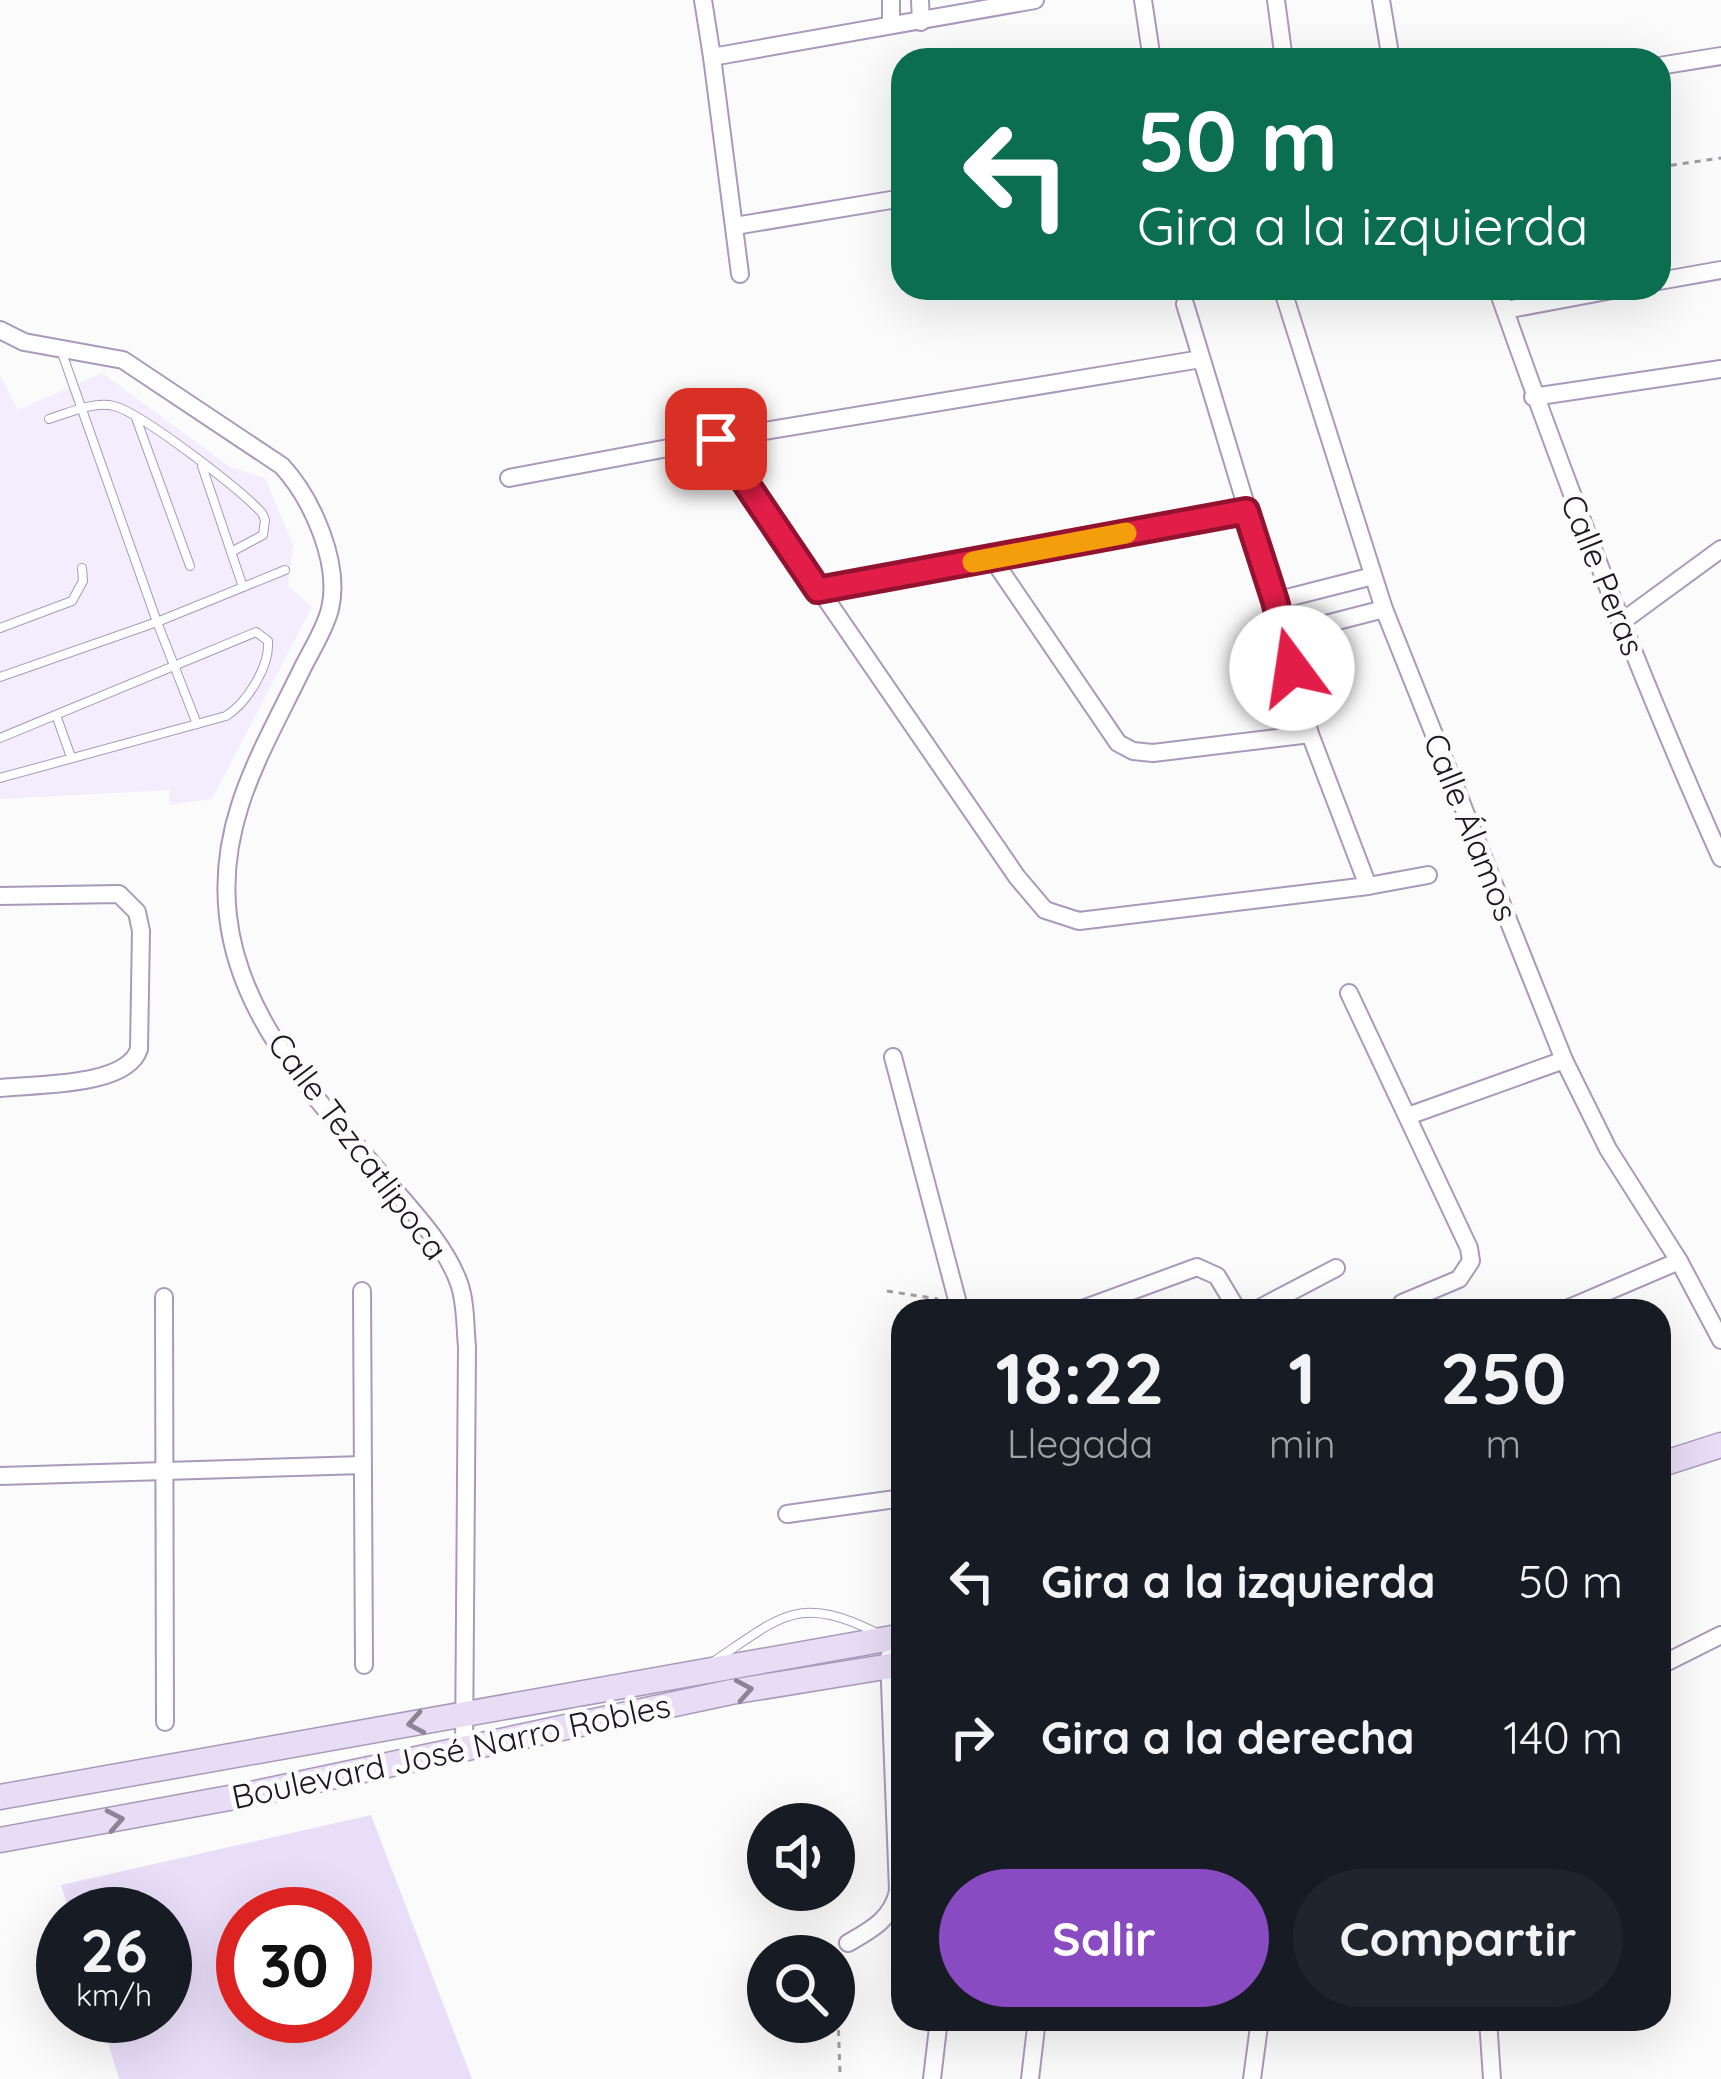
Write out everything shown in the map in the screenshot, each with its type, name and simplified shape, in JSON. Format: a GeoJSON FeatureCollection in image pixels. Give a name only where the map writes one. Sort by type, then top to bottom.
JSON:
{"type":"FeatureCollection","features":[{"type":"Feature","properties":{"kind":"street"},"geometry":{"type":"LineString","coordinates":[[703,0],[740,274]]}},
{"type":"Feature","properties":{"kind":"street"},"geometry":{"type":"LineString","coordinates":[[890,0],[891,25]]}},
{"type":"Feature","properties":{"kind":"street"},"geometry":{"type":"LineString","coordinates":[[920,0],[921,22]]}},
{"type":"Feature","properties":{"kind":"street"},"geometry":{"type":"LineString","coordinates":[[712,57],[1035,0]]}},
{"type":"Feature","properties":{"kind":"street"},"geometry":{"type":"LineString","coordinates":[[1143,0],[1150,48]]}},
{"type":"Feature","properties":{"kind":"street"},"geometry":{"type":"LineString","coordinates":[[1276,0],[1282,48]]}},
{"type":"Feature","properties":{"kind":"street"},"geometry":{"type":"LineString","coordinates":[[1381,0],[1389,48]]}},
{"type":"Feature","properties":{"kind":"street"},"geometry":{"type":"LineString","coordinates":[[1671,64],[1721,56]]}},
{"type":"Feature","properties":{"kind":"street"},"geometry":{"type":"LineString","coordinates":[[735,226],[891,200]]}},
{"type":"Feature","properties":{"kind":"street"},"geometry":{"type":"LineString","coordinates":[[1671,279],[1721,270]]}},
{"type":"Feature","properties":{"kind":"street","name":"Calle Álamos"},"geometry":{"type":"LineString","coordinates":[[1286,300],[1384,609],[1564,1060],[1608,1149],[1679,1261],[1721,1340]]}},
{"type":"Feature","properties":{"kind":"street","name":"Calle Peras"},"geometry":{"type":"LineString","coordinates":[[1501,300],[1533,397],[1620,623],[1713,821],[1721,858]]}},
{"type":"Feature","properties":{"kind":"street"},"geometry":{"type":"LineString","coordinates":[[1505,310],[1559,300]]}},
{"type":"Feature","properties":{"kind":"street"},"geometry":{"type":"LineString","coordinates":[[1185,304],[1310,734],[1368,886]]}},
{"type":"Feature","properties":{"kind":"street","name":"Calle Tezcatlipoca"},"geometry":{"type":"LineString","coordinates":[[0,330],[24,342],[123,360],[262,449],[297,482],[320,532],[329,567],[330,609],[239,801],[226,847],[228,918],[248,989],[283,1054],[405,1202],[443,1252],[459,1284],[467,1347],[464,1751]]}},
{"type":"Feature","properties":{"kind":"street"},"geometry":{"type":"LineString","coordinates":[[509,478],[1201,359]]}},
{"type":"Feature","properties":{"kind":"street"},"geometry":{"type":"LineString","coordinates":[[1533,397],[1721,368]]}},
{"type":"Feature","properties":{"kind":"street"},"geometry":{"type":"LineString","coordinates":[[716,439],[1017,877],[1035,902],[1057,917],[1079,921],[1428,875]]}},
{"type":"Feature","properties":{"kind":"street"},"geometry":{"type":"LineString","coordinates":[[818,590],[1246,511]]}},
{"type":"Feature","properties":{"kind":"street"},"geometry":{"type":"LineString","coordinates":[[1620,623],[1721,549]]}},
{"type":"Feature","properties":{"kind":"street"},"geometry":{"type":"LineString","coordinates":[[992,558],[1118,743],[1153,753],[1310,734]]}},
{"type":"Feature","properties":{"kind":"street"},"geometry":{"type":"LineString","coordinates":[[1275,601],[1373,576]]}},
{"type":"Feature","properties":{"kind":"street"},"geometry":{"type":"LineString","coordinates":[[1283,635],[1384,609]]}},
{"type":"Feature","properties":{"kind":"street"},"geometry":{"type":"LineString","coordinates":[[0,896],[118,894],[137,912],[140,932],[139,1049],[134,1061],[112,1075],[0,1088]]}},
{"type":"Feature","properties":{"kind":"street"},"geometry":{"type":"LineString","coordinates":[[1349,993],[1469,1247],[1471,1261],[1459,1279],[1412,1299]]}},
{"type":"Feature","properties":{"kind":"street"},"geometry":{"type":"LineString","coordinates":[[893,1058],[957,1299]]}},
{"type":"Feature","properties":{"kind":"street"},"geometry":{"type":"LineString","coordinates":[[1408,1116],[1564,1060]]}},
{"type":"Feature","properties":{"kind":"street"},"geometry":{"type":"LineString","coordinates":[[1590,1299],[1679,1261]]}},
{"type":"Feature","properties":{"kind":"street"},"geometry":{"type":"LineString","coordinates":[[1277,1299],[1336,1268]]}},
{"type":"Feature","properties":{"kind":"street"},"geometry":{"type":"LineString","coordinates":[[1107,1299],[1182,1269],[1207,1269],[1232,1299]]}},
{"type":"Feature","properties":{"kind":"street"},"geometry":{"type":"LineString","coordinates":[[362,1291],[364,1665]]}},
{"type":"Feature","properties":{"kind":"street"},"geometry":{"type":"LineString","coordinates":[[1702,1302],[1721,1295]]}},
{"type":"Feature","properties":{"kind":"street"},"geometry":{"type":"LineString","coordinates":[[164,1297],[165,1722]]}},
{"type":"Feature","properties":{"kind":"street"},"geometry":{"type":"LineString","coordinates":[[1671,1461],[1721,1445]]}},
{"type":"Feature","properties":{"kind":"street"},"geometry":{"type":"LineString","coordinates":[[0,1476],[363,1465]]}},
{"type":"Feature","properties":{"kind":"street"},"geometry":{"type":"LineString","coordinates":[[787,1514],[891,1500]]}},
{"type":"Feature","properties":{"kind":"street"},"geometry":{"type":"LineString","coordinates":[[1671,1660],[1721,1635]]}},
{"type":"Feature","properties":{"kind":"street","name":"Boulevard José Narro Robles"},"geometry":{"type":"LineString","coordinates":[[0,1797],[891,1638]]}},
{"type":"Feature","properties":{"kind":"street","name":"Boulevard José Narro Robles"},"geometry":{"type":"LineString","coordinates":[[0,1840],[464,1751],[730,1692],[891,1666]]}},
{"type":"Feature","properties":{"kind":"street"},"geometry":{"type":"LineString","coordinates":[[855,1939],[891,1910]]}},
{"type":"Feature","properties":{"kind":"street"},"geometry":{"type":"LineString","coordinates":[[932,2079],[938,2031]]}},
{"type":"Feature","properties":{"kind":"street"},"geometry":{"type":"LineString","coordinates":[[1030,2079],[1036,2031]]}},
{"type":"Feature","properties":{"kind":"street"},"geometry":{"type":"LineString","coordinates":[[1252,2079],[1258,2031]]}},
{"type":"Feature","properties":{"kind":"street"},"geometry":{"type":"LineString","coordinates":[[1489,2031],[1492,2079]]}},
{"type":"Feature","properties":{"kind":"lane"},"geometry":{"type":"LineString","coordinates":[[61,348],[197,724]]}},
{"type":"Feature","properties":{"kind":"lane"},"geometry":{"type":"LineString","coordinates":[[49,419],[110,404],[135,416],[256,507],[266,520],[263,535],[231,552]]}},
{"type":"Feature","properties":{"kind":"lane"},"geometry":{"type":"LineString","coordinates":[[135,416],[190,566]]}},
{"type":"Feature","properties":{"kind":"lane"},"geometry":{"type":"LineString","coordinates":[[201,465],[243,587]]}},
{"type":"Feature","properties":{"kind":"lane"},"geometry":{"type":"LineString","coordinates":[[0,628],[72,602],[83,581],[82,568]]}},
{"type":"Feature","properties":{"kind":"lane"},"geometry":{"type":"LineString","coordinates":[[0,677],[284,571]]}},
{"type":"Feature","properties":{"kind":"lane"},"geometry":{"type":"LineString","coordinates":[[0,738],[256,632],[268,641],[270,650],[241,704],[226,716],[0,778]]}},
{"type":"Feature","properties":{"kind":"lane"},"geometry":{"type":"LineString","coordinates":[[56,715],[70,758]]}},
{"type":"Feature","properties":{"kind":"lane"},"geometry":{"type":"LineString","coordinates":[[697,1673],[772,1622],[795,1613],[826,1611],[891,1635]]}},
{"type":"Feature","properties":{"kind":"path"},"geometry":{"type":"LineString","coordinates":[[1671,165],[1721,158]]}},
{"type":"Feature","properties":{"kind":"path"},"geometry":{"type":"LineString","coordinates":[[887,1291],[928,1299]]}},
{"type":"Feature","properties":{"kind":"path"},"geometry":{"type":"LineString","coordinates":[[839,2043],[840,2074]]}},
{"type":"Feature","properties":{"kind":"shaded area"},"geometry":{"type":"Polygon","coordinates":[[[102,373],[230,467],[265,478],[293,545],[288,586],[312,607],[212,799],[169,805],[170,790],[0,799],[0,375],[18,410],[102,373]]]}},
{"type":"Feature","properties":{"kind":"shaded area"},"geometry":{"type":"Polygon","coordinates":[[[371,1815],[472,2079],[119,2079],[108,2043],[192,2043],[192,1887],[62,1887],[371,1815]]]}},
{"type":"Feature","properties":{"kind":"slow traffic"},"geometry":{"type":"LineString","coordinates":[[973,562],[1126,533]]}},
{"type":"Feature","properties":{"kind":"route"},"geometry":{"type":"LineString","coordinates":[[716,439],[818,590],[1246,511],[1292,668]]}}]}
